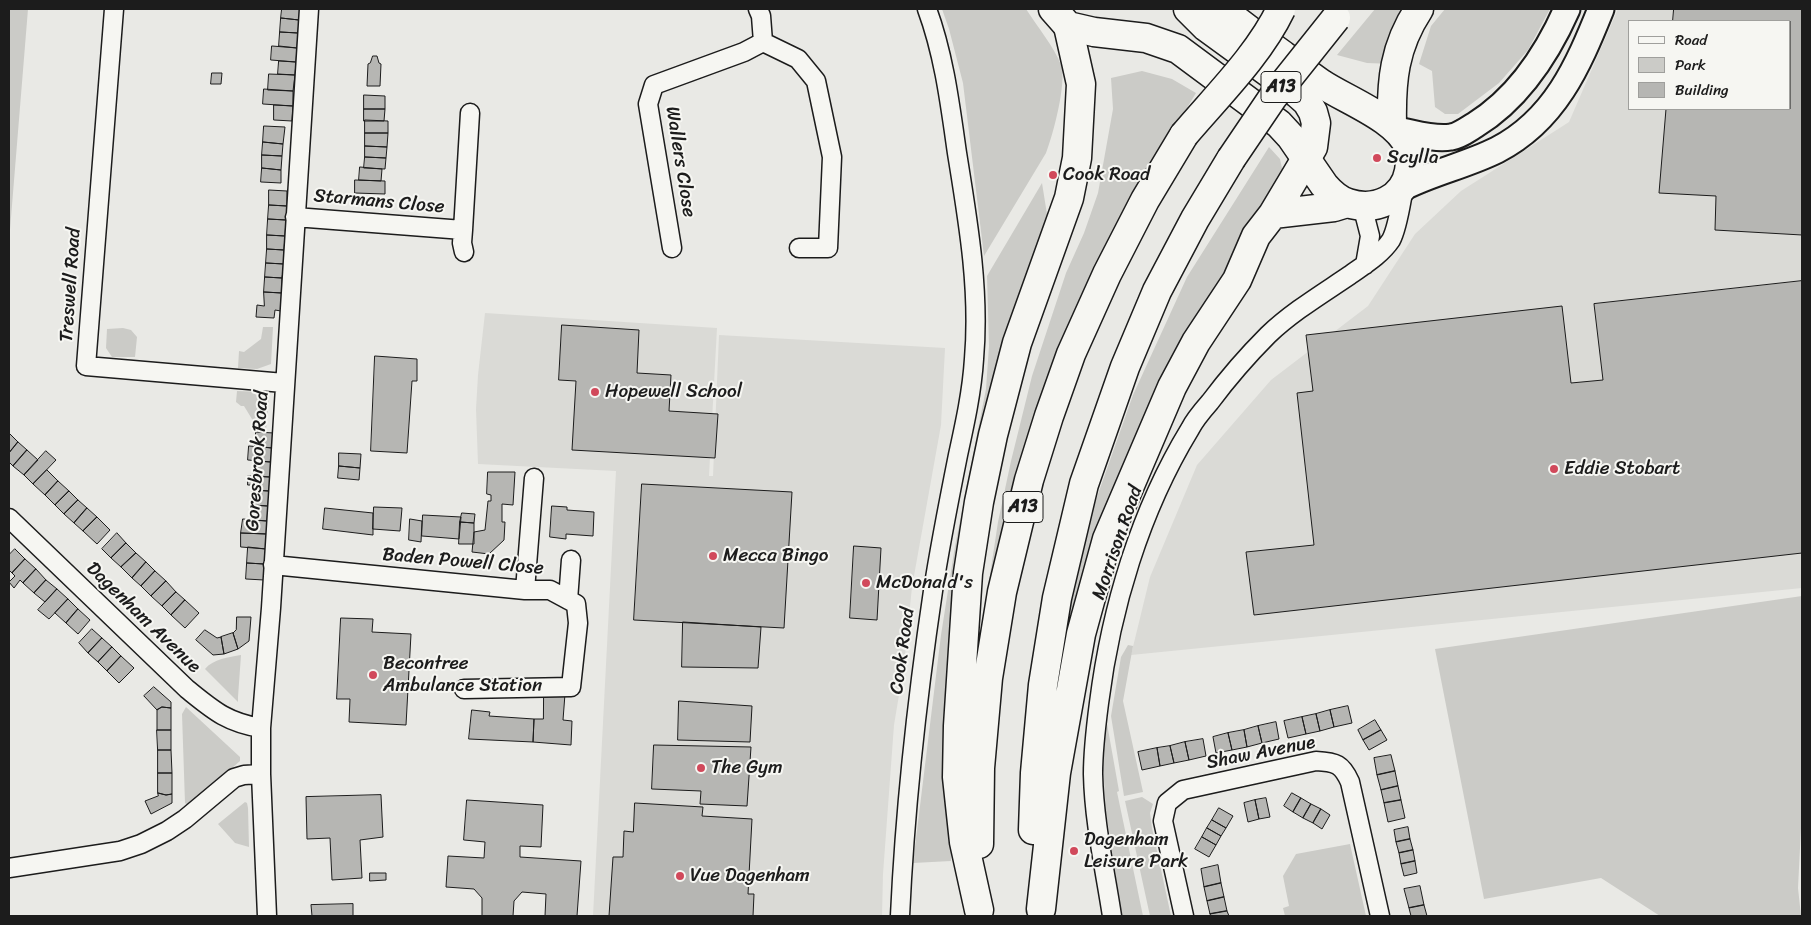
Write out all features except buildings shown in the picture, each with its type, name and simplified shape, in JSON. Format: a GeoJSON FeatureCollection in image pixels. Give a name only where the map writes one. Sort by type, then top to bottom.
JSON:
{"type":"FeatureCollection","features":[{"type":"Feature","properties":{"kind":"main road"},"geometry":{"type":"LineString","coordinates":[[1188,9],[1206,27],[1298,94],[1307,102],[1313,112],[1316,123],[1313,147],[1273,214]]}},
{"type":"Feature","properties":{"kind":"main road"},"geometry":{"type":"LineString","coordinates":[[1222,9],[1322,84],[1394,127],[1410,149],[1410,166],[1404,187],[1388,201],[1273,214]]}},
{"type":"Feature","properties":{"kind":"main road","name":"A13"},"geometry":{"type":"LineString","coordinates":[[979,913],[980,768],[988,678],[1002,592],[1029,480],[1049,416],[1071,354],[1099,292],[1145,200],[1184,135],[1251,56],[1272,27],[1281,9]]}},
{"type":"Feature","properties":{"kind":"main road"},"geometry":{"type":"LineString","coordinates":[[1394,127],[1392,86],[1396,59],[1405,34],[1419,9]]}},
{"type":"Feature","properties":{"kind":"main road","name":"A13"},"geometry":{"type":"LineString","coordinates":[[1042,913],[1033,829],[1035,773],[1043,685],[1057,598],[1084,484],[1125,367],[1157,291],[1195,219],[1231,159],[1273,97],[1340,14]]}},
{"type":"Feature","properties":{"kind":"main road"},"geometry":{"type":"LineString","coordinates":[[1061,17],[1094,32],[1146,38],[1178,49],[1279,124],[1307,159],[1329,191],[1355,204]]}},
{"type":"Feature","properties":{"kind":"main road","name":"A13"},"geometry":{"type":"LineString","coordinates":[[979,913],[964,842],[957,777],[958,726],[968,573],[979,502],[993,435],[1017,343],[1069,198],[1077,158],[1081,84],[1061,17]]}},
{"type":"Feature","properties":{"kind":"main road","name":"A13"},"geometry":{"type":"LineString","coordinates":[[1042,913],[1058,764],[1081,634],[1107,539],[1172,387],[1196,342],[1237,280],[1256,236],[1273,214]]}},
{"type":"Feature","properties":{"kind":"street","name":"Treswell Road"},"geometry":{"type":"LineString","coordinates":[[114,9],[86,366],[284,383]]}},
{"type":"Feature","properties":{"kind":"street","name":"Goresbrook Road"},"geometry":{"type":"LineString","coordinates":[[267,916],[260,774],[261,728],[271,608],[308,9]]}},
{"type":"Feature","properties":{"kind":"street"},"geometry":{"type":"LineString","coordinates":[[758,9],[761,16],[763,42],[798,58],[816,81],[832,157],[828,248],[799,248]]}},
{"type":"Feature","properties":{"kind":"street","name":"Cook Road"},"geometry":{"type":"LineString","coordinates":[[900,916],[904,843],[918,700],[933,589],[967,410],[974,359],[976,307],[973,266],[945,75],[935,31],[927,9]]}},
{"type":"Feature","properties":{"kind":"street"},"geometry":{"type":"LineString","coordinates":[[1394,127],[1439,138],[1452,137],[1485,119],[1513,94],[1531,71],[1559,26],[1567,9]]}},
{"type":"Feature","properties":{"kind":"street"},"geometry":{"type":"LineString","coordinates":[[1404,187],[1425,177],[1449,170],[1498,150],[1522,133],[1552,105],[1566,85],[1586,46],[1601,9]]}},
{"type":"Feature","properties":{"kind":"street","name":"Wallers Close"},"geometry":{"type":"LineString","coordinates":[[672,248],[648,104],[654,84],[744,52],[763,42]]}},
{"type":"Feature","properties":{"kind":"street","name":"Starmans Close"},"geometry":{"type":"LineString","coordinates":[[294,216],[463,230],[470,113]]}},
{"type":"Feature","properties":{"kind":"street","name":"Morrison Road"},"geometry":{"type":"LineString","coordinates":[[1112,916],[1098,829],[1093,774],[1097,721],[1103,672],[1114,621],[1146,516],[1161,482],[1190,427],[1232,373],[1270,333],[1300,309],[1365,265],[1383,250],[1392,238],[1404,187]]}},
{"type":"Feature","properties":{"kind":"street"},"geometry":{"type":"LineString","coordinates":[[1355,204],[1370,236],[1365,265]]}},
{"type":"Feature","properties":{"kind":"street"},"geometry":{"type":"LineString","coordinates":[[463,230],[462,243],[464,252]]}},
{"type":"Feature","properties":{"kind":"street"},"geometry":{"type":"LineString","coordinates":[[525,590],[534,478]]}},
{"type":"Feature","properties":{"kind":"street","name":"Dagenham Avenue"},"geometry":{"type":"LineString","coordinates":[[9,518],[187,689],[215,712],[230,720],[242,725],[261,728]]}},
{"type":"Feature","properties":{"kind":"street"},"geometry":{"type":"LineString","coordinates":[[464,688],[571,687],[578,624],[576,604],[568,600],[571,560]]}},
{"type":"Feature","properties":{"kind":"street","name":"Baden Powell Close"},"geometry":{"type":"LineString","coordinates":[[273,565],[525,590],[550,590],[568,600]]}},
{"type":"Feature","properties":{"kind":"street","name":"Shaw Avenue"},"geometry":{"type":"LineString","coordinates":[[1184,916],[1163,821],[1167,803],[1183,790],[1316,761],[1333,762],[1345,771],[1350,782],[1380,916]]}},
{"type":"Feature","properties":{"kind":"street"},"geometry":{"type":"LineString","coordinates":[[9,868],[120,851],[141,844],[167,831],[185,819],[234,778],[260,774]]}},
{"type":"Feature","properties":{"kind":"shaded area","name":"Eddie Stobart"},"geometry":{"type":"Polygon","coordinates":[[[1618,9],[1802,9],[1802,588],[1131,655],[1150,577],[1197,465],[1271,380],[1368,306],[1415,234],[1461,191],[1569,122],[1618,9]]]}},
{"type":"Feature","properties":{"kind":"shaded area"},"geometry":{"type":"Polygon","coordinates":[[[485,313],[717,328],[709,476],[713,476],[719,335],[945,348],[941,425],[912,587],[904,665],[894,725],[883,874],[882,916],[593,916],[616,471],[478,464],[476,409],[485,313]]]}},
{"type":"Feature","properties":{"kind":"green space"},"geometry":{"type":"Polygon","coordinates":[[[9,9],[28,9],[9,242],[9,9]]]}},
{"type":"Feature","properties":{"kind":"green space"},"geometry":{"type":"Polygon","coordinates":[[[942,9],[1026,9],[1050,44],[1061,65],[1061,96],[1046,153],[984,256],[963,83],[942,9]]]}},
{"type":"Feature","properties":{"kind":"green space"},"geometry":{"type":"Polygon","coordinates":[[[1375,9],[1417,9],[1393,64],[1367,63],[1337,55],[1375,9]]]}},
{"type":"Feature","properties":{"kind":"green space"},"geometry":{"type":"Polygon","coordinates":[[[1445,9],[1550,9],[1528,50],[1499,83],[1458,114],[1445,114],[1435,107],[1432,71],[1419,64],[1431,26],[1445,9]]]}},
{"type":"Feature","properties":{"kind":"green space"},"geometry":{"type":"Polygon","coordinates":[[[1142,71],[1172,79],[1196,93],[1133,197],[981,666],[988,588],[998,522],[1011,461],[1032,376],[1066,273],[1084,233],[1098,193],[1113,109],[1111,78],[1142,71]]]}},
{"type":"Feature","properties":{"kind":"green space"},"geometry":{"type":"Polygon","coordinates":[[[1269,147],[1280,159],[1283,173],[1160,385],[1132,445],[1103,521],[1062,683],[1056,680],[1071,593],[1091,514],[1133,395],[1187,277],[1269,147]]]}},
{"type":"Feature","properties":{"kind":"green space"},"geometry":{"type":"Polygon","coordinates":[[[1042,183],[1050,233],[962,631],[951,861],[913,863],[941,635],[955,546],[986,389],[989,346],[987,276],[1042,183]]]}},
{"type":"Feature","properties":{"kind":"green space"},"geometry":{"type":"Polygon","coordinates":[[[263,327],[273,327],[271,364],[257,369],[238,368],[239,351],[244,352],[261,339],[263,327]]]}},
{"type":"Feature","properties":{"kind":"green space"},"geometry":{"type":"Polygon","coordinates":[[[123,328],[131,330],[137,337],[135,357],[112,357],[106,348],[107,329],[123,328]]]}},
{"type":"Feature","properties":{"kind":"green space"},"geometry":{"type":"Polygon","coordinates":[[[237,391],[262,392],[267,395],[269,400],[266,430],[256,430],[255,424],[244,406],[236,402],[237,391]]]}},
{"type":"Feature","properties":{"kind":"green space"},"geometry":{"type":"Polygon","coordinates":[[[1802,596],[1802,808],[1798,888],[1801,916],[1660,916],[1601,878],[1484,899],[1435,649],[1802,596]]]}},
{"type":"Feature","properties":{"kind":"green space"},"geometry":{"type":"Polygon","coordinates":[[[1128,645],[1133,646],[1123,701],[1143,792],[1124,796],[1111,716],[1121,657],[1128,645]]]}},
{"type":"Feature","properties":{"kind":"green space"},"geometry":{"type":"Polygon","coordinates":[[[241,655],[238,702],[205,669],[217,661],[241,655]]]}},
{"type":"Feature","properties":{"kind":"green space"},"geometry":{"type":"Polygon","coordinates":[[[186,707],[240,757],[240,761],[189,806],[185,803],[182,714],[186,707]]]}},
{"type":"Feature","properties":{"kind":"green space"},"geometry":{"type":"Polygon","coordinates":[[[1106,718],[1119,791],[1117,792],[1143,916],[1122,916],[1106,812],[1103,765],[1106,718]]]}},
{"type":"Feature","properties":{"kind":"green space"},"geometry":{"type":"Polygon","coordinates":[[[1142,797],[1153,804],[1150,813],[1152,828],[1171,916],[1150,916],[1125,801],[1142,797]]]}},
{"type":"Feature","properties":{"kind":"green space"},"geometry":{"type":"Polygon","coordinates":[[[245,802],[248,808],[249,847],[235,843],[218,824],[245,802]]]}},
{"type":"Feature","properties":{"kind":"green space"},"geometry":{"type":"Polygon","coordinates":[[[1350,844],[1366,916],[1285,916],[1283,908],[1289,906],[1283,876],[1296,854],[1350,844]]]}},
{"type":"Feature","properties":{"kind":"place","name":"Scylla"},"geometry":{"type":"Point","coordinates":[1377,158]}},
{"type":"Feature","properties":{"kind":"place","name":"Cook Road"},"geometry":{"type":"Point","coordinates":[1053,175]}},
{"type":"Feature","properties":{"kind":"place","name":"Hopewell School"},"geometry":{"type":"Point","coordinates":[595,392]}},
{"type":"Feature","properties":{"kind":"place","name":"Eddie Stobart"},"geometry":{"type":"Point","coordinates":[1554,469]}},
{"type":"Feature","properties":{"kind":"place","name":"Mecca Bingo"},"geometry":{"type":"Point","coordinates":[713,556]}},
{"type":"Feature","properties":{"kind":"place","name":"McDonald's"},"geometry":{"type":"Point","coordinates":[866,583]}},
{"type":"Feature","properties":{"kind":"place","name":"Becontree Ambulance Station"},"geometry":{"type":"Point","coordinates":[373,675]}},
{"type":"Feature","properties":{"kind":"place","name":"The Gym"},"geometry":{"type":"Point","coordinates":[701,768]}},
{"type":"Feature","properties":{"kind":"place","name":"Dagenham Leisure Park"},"geometry":{"type":"Point","coordinates":[1074,851]}},
{"type":"Feature","properties":{"kind":"place","name":"Vue Dagenham"},"geometry":{"type":"Point","coordinates":[680,876]}}]}
